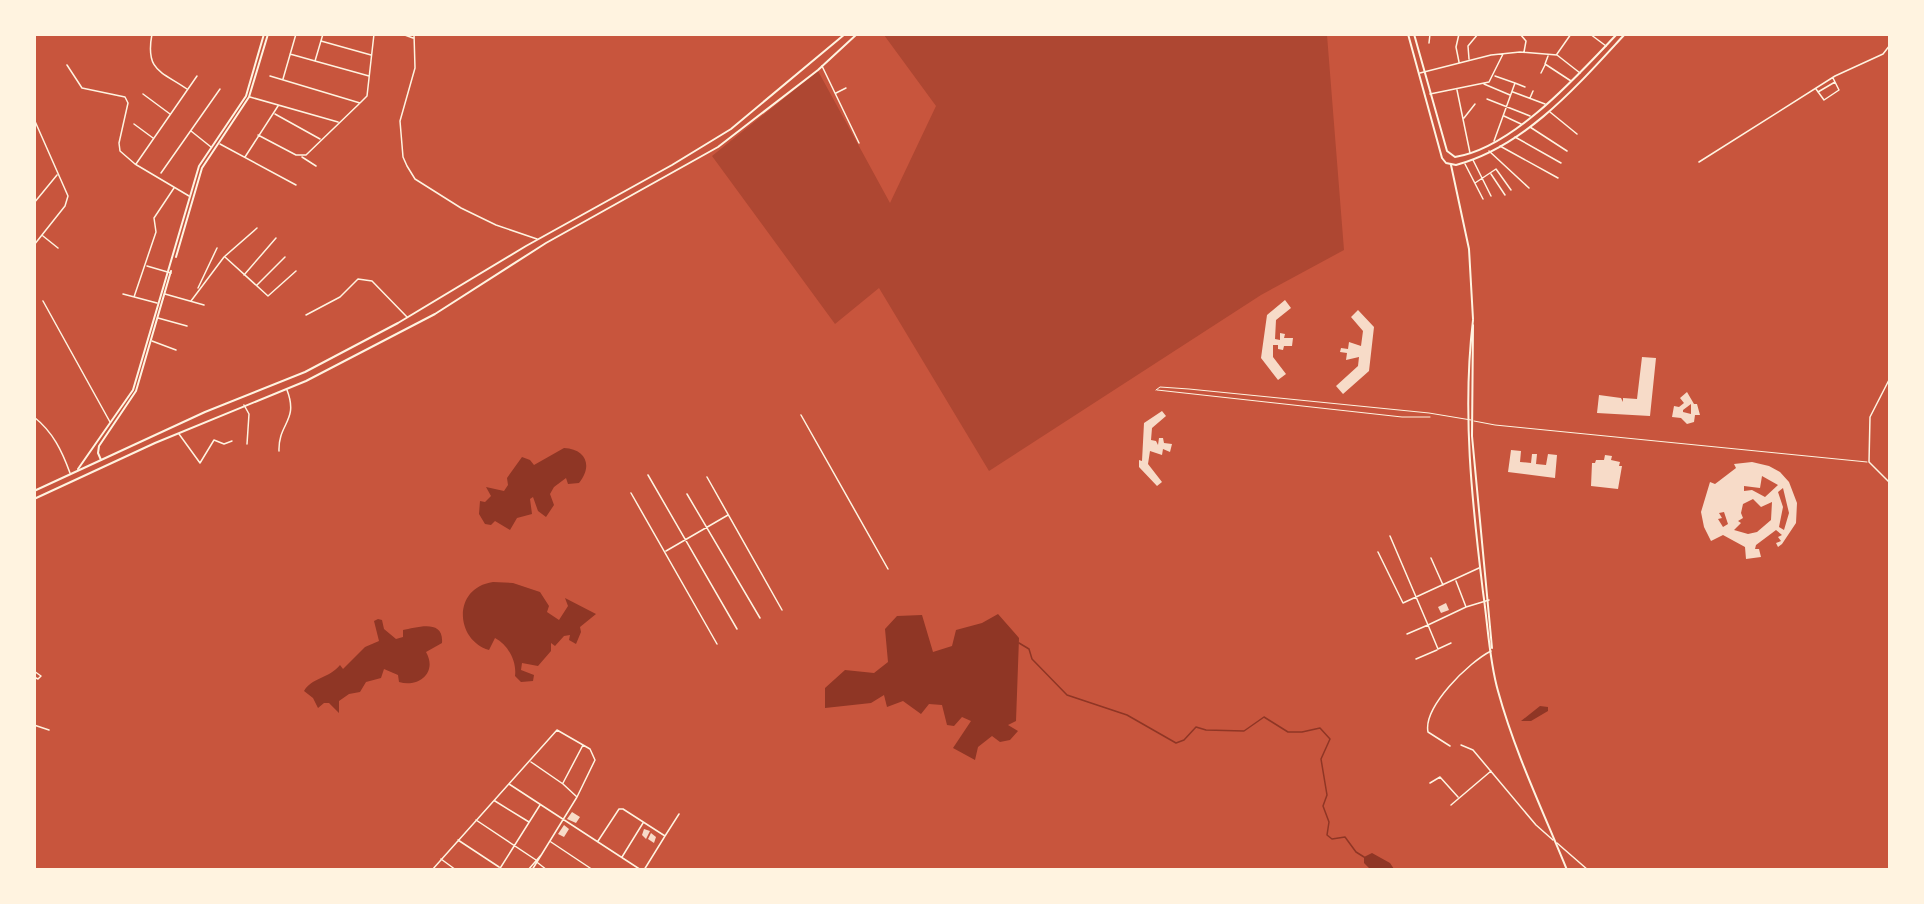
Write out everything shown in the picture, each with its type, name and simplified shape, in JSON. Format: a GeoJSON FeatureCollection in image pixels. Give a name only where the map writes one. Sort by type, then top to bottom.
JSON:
{"type":"FeatureCollection","features":[{"type":"Feature","properties":{"kind":"main road"},"geometry":{"type":"LineString","coordinates":[[78,470],[134,390],[198,180],[247,96],[266,34]]}},
{"type":"Feature","properties":{"kind":"main road"},"geometry":{"type":"LineString","coordinates":[[34,491],[181,423],[305,372],[398,323],[537,240],[672,165],[723,133],[767,101],[846,34]]}},
{"type":"Feature","properties":{"kind":"main road"},"geometry":{"type":"LineString","coordinates":[[34,499],[191,427],[286,389],[435,314],[546,243],[678,171],[727,140],[822,66],[857,34]]}},
{"type":"Feature","properties":{"kind":"main road"},"geometry":{"type":"LineString","coordinates":[[1408,34],[1442,158],[1451,165],[1469,249],[1473,320],[1469,420],[1480,567],[1497,688],[1551,838],[1567,870]]}},
{"type":"Feature","properties":{"kind":"main road"},"geometry":{"type":"LineString","coordinates":[[1414,34],[1446,151],[1451,156],[1470,153],[1494,142],[1531,117],[1580,73],[1617,34]]}},
{"type":"Feature","properties":{"kind":"main road"},"geometry":{"type":"LineString","coordinates":[[1451,165],[1473,160],[1529,127],[1550,111],[1626,34]]}},
{"type":"Feature","properties":{"kind":"main road"},"geometry":{"type":"LineString","coordinates":[[100,460],[99,446],[136,392],[199,166],[247,96]]}},
{"type":"Feature","properties":{"kind":"main road"},"geometry":{"type":"LineString","coordinates":[[723,133],[727,140]]}},
{"type":"Feature","properties":{"kind":"main road"},"geometry":{"type":"LineString","coordinates":[[398,323],[404,330]]}},
{"type":"Feature","properties":{"kind":"main road"},"geometry":{"type":"LineString","coordinates":[[188,420],[191,427]]}},
{"type":"Feature","properties":{"kind":"main road"},"geometry":{"type":"LineString","coordinates":[[1469,420],[1489,600],[1491,651]]}},
{"type":"Feature","properties":{"kind":"main road"},"geometry":{"type":"LineString","coordinates":[[181,423],[184,431]]}},
{"type":"Feature","properties":{"kind":"street"},"geometry":{"type":"LineString","coordinates":[[152,34],[149,51],[153,65],[188,90]]}},
{"type":"Feature","properties":{"kind":"street"},"geometry":{"type":"LineString","coordinates":[[283,79],[296,34]]}},
{"type":"Feature","properties":{"kind":"street"},"geometry":{"type":"LineString","coordinates":[[315,61],[323,34]]}},
{"type":"Feature","properties":{"kind":"street"},"geometry":{"type":"LineString","coordinates":[[302,156],[366,96],[374,34]]}},
{"type":"Feature","properties":{"kind":"street"},"geometry":{"type":"LineString","coordinates":[[402,34],[414,36],[415,68],[400,121],[403,157],[415,179],[461,208],[496,225],[537,240]]}},
{"type":"Feature","properties":{"kind":"street"},"geometry":{"type":"LineString","coordinates":[[1429,43],[1430,34]]}},
{"type":"Feature","properties":{"kind":"street"},"geometry":{"type":"LineString","coordinates":[[1459,34],[1456,47],[1459,63]]}},
{"type":"Feature","properties":{"kind":"street"},"geometry":{"type":"LineString","coordinates":[[1469,60],[1468,46],[1478,34]]}},
{"type":"Feature","properties":{"kind":"street"},"geometry":{"type":"LineString","coordinates":[[1520,34],[1526,41],[1524,53]]}},
{"type":"Feature","properties":{"kind":"street"},"geometry":{"type":"LineString","coordinates":[[1590,34],[1606,46]]}},
{"type":"Feature","properties":{"kind":"street"},"geometry":{"type":"LineString","coordinates":[[1557,55],[1570,35]]}},
{"type":"Feature","properties":{"kind":"street"},"geometry":{"type":"LineString","coordinates":[[321,41],[372,55]]}},
{"type":"Feature","properties":{"kind":"street"},"geometry":{"type":"LineString","coordinates":[[1699,162],[1833,77],[1883,54],[1890,45]]}},
{"type":"Feature","properties":{"kind":"street"},"geometry":{"type":"LineString","coordinates":[[1419,73],[1469,60],[1524,53],[1557,55],[1580,73]]}},
{"type":"Feature","properties":{"kind":"street"},"geometry":{"type":"LineString","coordinates":[[290,54],[370,76]]}},
{"type":"Feature","properties":{"kind":"street"},"geometry":{"type":"LineString","coordinates":[[1430,94],[1489,82],[1503,54]]}},
{"type":"Feature","properties":{"kind":"street"},"geometry":{"type":"LineString","coordinates":[[1541,73],[1549,55]]}},
{"type":"Feature","properties":{"kind":"street"},"geometry":{"type":"LineString","coordinates":[[1545,64],[1571,81]]}},
{"type":"Feature","properties":{"kind":"street"},"geometry":{"type":"LineString","coordinates":[[67,65],[82,88],[127,99],[119,147],[124,156],[189,196]]}},
{"type":"Feature","properties":{"kind":"street"},"geometry":{"type":"LineString","coordinates":[[822,66],[859,143]]}},
{"type":"Feature","properties":{"kind":"street"},"geometry":{"type":"LineString","coordinates":[[1494,75],[1525,87]]}},
{"type":"Feature","properties":{"kind":"street"},"geometry":{"type":"LineString","coordinates":[[135,164],[197,76]]}},
{"type":"Feature","properties":{"kind":"street"},"geometry":{"type":"LineString","coordinates":[[270,76],[360,103]]}},
{"type":"Feature","properties":{"kind":"street"},"geometry":{"type":"LineString","coordinates":[[1815,88],[1824,99],[1840,89],[1833,77]]}},
{"type":"Feature","properties":{"kind":"street"},"geometry":{"type":"LineString","coordinates":[[1818,92],[1835,81]]}},
{"type":"Feature","properties":{"kind":"street"},"geometry":{"type":"LineString","coordinates":[[1825,82],[1828,86]]}},
{"type":"Feature","properties":{"kind":"street"},"geometry":{"type":"LineString","coordinates":[[1481,83],[1511,96]]}},
{"type":"Feature","properties":{"kind":"street"},"geometry":{"type":"LineString","coordinates":[[1494,142],[1515,83]]}},
{"type":"Feature","properties":{"kind":"street"},"geometry":{"type":"LineString","coordinates":[[835,93],[846,88]]}},
{"type":"Feature","properties":{"kind":"street"},"geometry":{"type":"LineString","coordinates":[[161,173],[220,89]]}},
{"type":"Feature","properties":{"kind":"street"},"geometry":{"type":"LineString","coordinates":[[1457,89],[1470,153]]}},
{"type":"Feature","properties":{"kind":"street"},"geometry":{"type":"LineString","coordinates":[[1530,98],[1533,91]]}},
{"type":"Feature","properties":{"kind":"street"},"geometry":{"type":"LineString","coordinates":[[1512,92],[1545,105]]}},
{"type":"Feature","properties":{"kind":"street"},"geometry":{"type":"LineString","coordinates":[[143,94],[171,115]]}},
{"type":"Feature","properties":{"kind":"street"},"geometry":{"type":"LineString","coordinates":[[247,96],[338,122]]}},
{"type":"Feature","properties":{"kind":"street"},"geometry":{"type":"LineString","coordinates":[[1487,99],[1531,117]]}},
{"type":"Feature","properties":{"kind":"street"},"geometry":{"type":"LineString","coordinates":[[1463,119],[1475,104]]}},
{"type":"Feature","properties":{"kind":"street"},"geometry":{"type":"LineString","coordinates":[[245,158],[279,105]]}},
{"type":"Feature","properties":{"kind":"street"},"geometry":{"type":"LineString","coordinates":[[1550,111],[1577,134]]}},
{"type":"Feature","properties":{"kind":"street"},"geometry":{"type":"LineString","coordinates":[[274,113],[321,140]]}},
{"type":"Feature","properties":{"kind":"street"},"geometry":{"type":"LineString","coordinates":[[1503,115],[1521,123]]}},
{"type":"Feature","properties":{"kind":"street"},"geometry":{"type":"LineString","coordinates":[[34,118],[67,201],[34,245]]}},
{"type":"Feature","properties":{"kind":"street"},"geometry":{"type":"LineString","coordinates":[[134,124],[153,138]]}},
{"type":"Feature","properties":{"kind":"street"},"geometry":{"type":"LineString","coordinates":[[1529,127],[1567,151]]}},
{"type":"Feature","properties":{"kind":"street"},"geometry":{"type":"LineString","coordinates":[[34,132],[38,128]]}},
{"type":"Feature","properties":{"kind":"street"},"geometry":{"type":"LineString","coordinates":[[190,131],[211,147]]}},
{"type":"Feature","properties":{"kind":"street"},"geometry":{"type":"LineString","coordinates":[[258,135],[302,156],[316,166]]}},
{"type":"Feature","properties":{"kind":"street"},"geometry":{"type":"LineString","coordinates":[[1515,136],[1561,163]]}},
{"type":"Feature","properties":{"kind":"street"},"geometry":{"type":"LineString","coordinates":[[218,143],[296,184]]}},
{"type":"Feature","properties":{"kind":"street"},"geometry":{"type":"LineString","coordinates":[[1499,146],[1558,178]]}},
{"type":"Feature","properties":{"kind":"street"},"geometry":{"type":"LineString","coordinates":[[1489,151],[1529,188]]}},
{"type":"Feature","properties":{"kind":"street"},"geometry":{"type":"LineString","coordinates":[[1473,160],[1491,196]]}},
{"type":"Feature","properties":{"kind":"street"},"geometry":{"type":"LineString","coordinates":[[1465,163],[1483,199]]}},
{"type":"Feature","properties":{"kind":"street"},"geometry":{"type":"LineString","coordinates":[[1475,183],[1496,169],[1511,190]]}},
{"type":"Feature","properties":{"kind":"street"},"geometry":{"type":"LineString","coordinates":[[1490,173],[1505,195]]}},
{"type":"Feature","properties":{"kind":"street"},"geometry":{"type":"LineString","coordinates":[[34,203],[58,174]]}},
{"type":"Feature","properties":{"kind":"street"},"geometry":{"type":"LineString","coordinates":[[134,297],[156,232],[154,218],[174,188]]}},
{"type":"Feature","properties":{"kind":"street"},"geometry":{"type":"LineString","coordinates":[[196,291],[224,257],[257,228]]}},
{"type":"Feature","properties":{"kind":"street"},"geometry":{"type":"LineString","coordinates":[[42,235],[58,248]]}},
{"type":"Feature","properties":{"kind":"street"},"geometry":{"type":"LineString","coordinates":[[243,276],[276,238]]}},
{"type":"Feature","properties":{"kind":"street"},"geometry":{"type":"LineString","coordinates":[[191,301],[217,248]]}},
{"type":"Feature","properties":{"kind":"street"},"geometry":{"type":"LineString","coordinates":[[257,286],[285,256]]}},
{"type":"Feature","properties":{"kind":"street"},"geometry":{"type":"LineString","coordinates":[[224,257],[268,296],[296,271]]}},
{"type":"Feature","properties":{"kind":"street"},"geometry":{"type":"LineString","coordinates":[[146,266],[170,273]]}},
{"type":"Feature","properties":{"kind":"street"},"geometry":{"type":"LineString","coordinates":[[306,315],[340,297],[353,283],[365,278],[372,281],[407,317]]}},
{"type":"Feature","properties":{"kind":"street"},"geometry":{"type":"LineString","coordinates":[[123,294],[160,303]]}},
{"type":"Feature","properties":{"kind":"street"},"geometry":{"type":"LineString","coordinates":[[165,294],[204,305]]}},
{"type":"Feature","properties":{"kind":"street"},"geometry":{"type":"LineString","coordinates":[[43,301],[111,423]]}},
{"type":"Feature","properties":{"kind":"street"},"geometry":{"type":"LineString","coordinates":[[158,318],[187,326]]}},
{"type":"Feature","properties":{"kind":"street"},"geometry":{"type":"LineString","coordinates":[[149,340],[176,350]]}},
{"type":"Feature","properties":{"kind":"street"},"geometry":{"type":"LineString","coordinates":[[1890,378],[1870,417],[1869,462],[1890,483]]}},
{"type":"Feature","properties":{"kind":"street"},"geometry":{"type":"LineString","coordinates":[[279,451],[283,431],[292,408],[286,389]]}},
{"type":"Feature","properties":{"kind":"street"},"geometry":{"type":"LineString","coordinates":[[244,405],[249,414],[247,444]]}},
{"type":"Feature","properties":{"kind":"street"},"geometry":{"type":"LineString","coordinates":[[801,415],[888,569]]}},
{"type":"Feature","properties":{"kind":"street"},"geometry":{"type":"LineString","coordinates":[[34,417],[61,448],[70,474]]}},
{"type":"Feature","properties":{"kind":"street"},"geometry":{"type":"LineString","coordinates":[[179,433],[200,463],[214,440],[225,444],[232,441]]}},
{"type":"Feature","properties":{"kind":"street"},"geometry":{"type":"LineString","coordinates":[[648,475],[737,629]]}},
{"type":"Feature","properties":{"kind":"street"},"geometry":{"type":"LineString","coordinates":[[707,477],[782,610]]}},
{"type":"Feature","properties":{"kind":"street"},"geometry":{"type":"LineString","coordinates":[[632,493],[717,644]]}},
{"type":"Feature","properties":{"kind":"street"},"geometry":{"type":"LineString","coordinates":[[687,494],[760,618]]}},
{"type":"Feature","properties":{"kind":"street"},"geometry":{"type":"LineString","coordinates":[[665,552],[728,515]]}},
{"type":"Feature","properties":{"kind":"street"},"geometry":{"type":"LineString","coordinates":[[1390,537],[1438,649]]}},
{"type":"Feature","properties":{"kind":"street"},"geometry":{"type":"LineString","coordinates":[[1378,552],[1401,602],[1406,603],[1480,567]]}},
{"type":"Feature","properties":{"kind":"street"},"geometry":{"type":"LineString","coordinates":[[1431,558],[1443,586]]}},
{"type":"Feature","properties":{"kind":"street"},"geometry":{"type":"LineString","coordinates":[[1456,580],[1466,607]]}},
{"type":"Feature","properties":{"kind":"street"},"geometry":{"type":"LineString","coordinates":[[1407,634],[1466,607],[1489,600]]}},
{"type":"Feature","properties":{"kind":"street"},"geometry":{"type":"LineString","coordinates":[[1416,659],[1451,643]]}},
{"type":"Feature","properties":{"kind":"street"},"geometry":{"type":"LineString","coordinates":[[1450,746],[1428,732],[1426,724],[1429,716],[1438,701],[1461,674],[1491,651]]}},
{"type":"Feature","properties":{"kind":"street"},"geometry":{"type":"LineString","coordinates":[[34,671],[41,676],[34,678]]}},
{"type":"Feature","properties":{"kind":"street"},"geometry":{"type":"LineString","coordinates":[[34,725],[49,730]]}},
{"type":"Feature","properties":{"kind":"street"},"geometry":{"type":"LineString","coordinates":[[432,870],[557,730],[583,744],[596,757],[564,819],[544,852],[528,870]]}},
{"type":"Feature","properties":{"kind":"street"},"geometry":{"type":"LineString","coordinates":[[563,784],[583,744]]}},
{"type":"Feature","properties":{"kind":"street"},"geometry":{"type":"LineString","coordinates":[[1461,745],[1473,750],[1536,825],[1588,870]]}},
{"type":"Feature","properties":{"kind":"street"},"geometry":{"type":"LineString","coordinates":[[530,762],[563,784],[577,797]]}},
{"type":"Feature","properties":{"kind":"street"},"geometry":{"type":"LineString","coordinates":[[1451,805],[1492,771]]}},
{"type":"Feature","properties":{"kind":"street"},"geometry":{"type":"LineString","coordinates":[[1430,783],[1440,777],[1459,798]]}},
{"type":"Feature","properties":{"kind":"street"},"geometry":{"type":"LineString","coordinates":[[509,784],[643,870],[679,814]]}},
{"type":"Feature","properties":{"kind":"street"},"geometry":{"type":"LineString","coordinates":[[494,801],[529,823]]}},
{"type":"Feature","properties":{"kind":"street"},"geometry":{"type":"LineString","coordinates":[[457,840],[500,869],[540,805]]}},
{"type":"Feature","properties":{"kind":"street"},"geometry":{"type":"LineString","coordinates":[[598,842],[621,808],[665,837]]}},
{"type":"Feature","properties":{"kind":"street"},"geometry":{"type":"LineString","coordinates":[[476,819],[548,870]]}},
{"type":"Feature","properties":{"kind":"street"},"geometry":{"type":"LineString","coordinates":[[622,857],[643,822]]}},
{"type":"Feature","properties":{"kind":"street"},"geometry":{"type":"LineString","coordinates":[[550,842],[593,870]]}},
{"type":"Feature","properties":{"kind":"street"},"geometry":{"type":"LineString","coordinates":[[441,859],[456,870]]}},
{"type":"Feature","properties":{"kind":"street"},"geometry":{"type":"LineString","coordinates":[[532,870],[536,861]]}},
{"type":"Feature","properties":{"kind":"lane"},"geometry":{"type":"LineString","coordinates":[[1431,416],[1429,413],[1189,389],[1160,387],[1156,390],[1402,417],[1428,418],[1431,416],[1495,425],[1869,462]]}},
{"type":"Feature","properties":{"kind":"shaded area"},"geometry":{"type":"Polygon","coordinates":[[[884,35],[1327,35],[1344,250],[1261,295],[989,471],[879,288],[835,324],[712,156],[818,71],[890,203],[936,106],[884,35]]]}},
{"type":"Feature","properties":{"kind":"shaded area"},"geometry":{"type":"Polygon","coordinates":[[[564,448],[572,449],[582,455],[586,470],[579,483],[568,484],[566,478],[554,487],[550,494],[554,505],[546,517],[538,511],[533,497],[530,499],[532,514],[517,518],[510,530],[495,521],[491,525],[485,524],[479,514],[480,501],[485,502],[491,496],[486,487],[504,491],[508,485],[507,478],[522,457],[530,460],[534,465],[564,448]]]}},
{"type":"Feature","properties":{"kind":"shaded area"},"geometry":{"type":"Polygon","coordinates":[[[493,582],[513,583],[540,592],[549,606],[547,612],[559,620],[568,606],[565,598],[596,614],[580,627],[581,632],[576,644],[569,640],[570,635],[564,636],[555,646],[551,643],[551,651],[538,666],[522,663],[521,670],[534,675],[533,681],[521,682],[515,676],[513,659],[504,645],[495,638],[489,650],[470,636],[465,626],[463,614],[470,594],[480,586],[493,582]]]}},
{"type":"Feature","properties":{"kind":"shaded area"},"geometry":{"type":"Polygon","coordinates":[[[998,614],[1019,638],[1016,721],[1008,725],[1018,731],[1010,740],[1000,742],[992,736],[978,747],[975,760],[953,748],[971,721],[962,717],[954,726],[947,725],[942,705],[929,704],[921,714],[903,701],[887,707],[884,695],[871,703],[825,708],[825,688],[845,670],[874,673],[888,662],[885,629],[897,616],[922,615],[933,652],[952,646],[956,630],[982,623],[998,614]]]}},
{"type":"Feature","properties":{"kind":"shaded area"},"geometry":{"type":"Polygon","coordinates":[[[382,620],[384,629],[396,639],[403,637],[403,630],[428,626],[439,630],[442,643],[426,652],[430,666],[428,672],[419,681],[406,683],[399,682],[398,675],[384,669],[381,678],[366,682],[360,692],[349,694],[339,701],[339,713],[329,703],[324,703],[318,708],[313,698],[304,691],[311,683],[331,673],[340,665],[343,669],[365,647],[379,641],[374,621],[382,620]]]}},
{"type":"Feature","properties":{"kind":"shaded area"},"geometry":{"type":"Polygon","coordinates":[[[1540,706],[1548,707],[1548,711],[1531,721],[1521,721],[1540,706]]]}},
{"type":"Feature","properties":{"kind":"shaded area"},"geometry":{"type":"Polygon","coordinates":[[[1372,853],[1390,863],[1394,869],[1370,869],[1364,863],[1364,857],[1372,853]]]}},
{"type":"Feature","properties":{"kind":"building"},"geometry":{"type":"Polygon","coordinates":[[[1285,300],[1291,308],[1276,320],[1275,339],[1280,340],[1280,333],[1285,334],[1284,338],[1293,338],[1292,346],[1284,346],[1283,350],[1278,349],[1278,345],[1273,345],[1273,357],[1286,374],[1278,380],[1261,358],[1267,315],[1285,300]]]}},
{"type":"Feature","properties":{"kind":"building"},"geometry":{"type":"Polygon","coordinates":[[[1358,310],[1374,327],[1369,371],[1343,394],[1336,386],[1358,366],[1359,357],[1346,360],[1347,353],[1340,352],[1341,348],[1348,349],[1349,342],[1361,346],[1363,331],[1351,317],[1358,310]]]}},
{"type":"Feature","properties":{"kind":"building"},"geometry":{"type":"Polygon","coordinates":[[[1642,357],[1656,358],[1650,416],[1597,413],[1599,395],[1621,398],[1623,402],[1623,398],[1637,399],[1642,357]]]}},
{"type":"Feature","properties":{"kind":"building"},"geometry":{"type":"Polygon","coordinates":[[[1687,392],[1694,404],[1697,404],[1700,415],[1695,415],[1694,422],[1687,424],[1681,418],[1672,417],[1674,406],[1679,407],[1684,403],[1680,398],[1687,392]],[[1691,404],[1683,412],[1691,414],[1691,404]]]}},
{"type":"Feature","properties":{"kind":"building"},"geometry":{"type":"Polygon","coordinates":[[[1162,411],[1166,416],[1152,428],[1151,440],[1156,441],[1158,445],[1159,438],[1163,438],[1164,443],[1172,444],[1170,452],[1163,449],[1162,455],[1150,451],[1148,464],[1162,482],[1157,486],[1139,467],[1139,460],[1142,461],[1144,423],[1162,411]]]}},
{"type":"Feature","properties":{"kind":"building"},"geometry":{"type":"Polygon","coordinates":[[[1511,450],[1521,451],[1520,462],[1531,463],[1532,454],[1537,454],[1536,464],[1546,465],[1548,454],[1557,455],[1555,478],[1508,472],[1511,450]]]}},
{"type":"Feature","properties":{"kind":"building"},"geometry":{"type":"Polygon","coordinates":[[[1605,455],[1612,456],[1611,460],[1620,462],[1619,466],[1622,466],[1618,489],[1591,486],[1592,463],[1596,460],[1604,460],[1605,455]]]}},
{"type":"Feature","properties":{"kind":"building"},"geometry":{"type":"Polygon","coordinates":[[[1752,462],[1769,466],[1780,472],[1789,482],[1797,503],[1796,523],[1782,544],[1778,547],[1776,543],[1781,541],[1778,537],[1782,535],[1776,530],[1756,545],[1755,549],[1759,549],[1761,557],[1746,559],[1745,547],[1723,535],[1711,541],[1704,527],[1701,512],[1710,482],[1715,484],[1719,481],[1736,468],[1734,464],[1752,462]],[[1762,476],[1760,488],[1744,486],[1744,491],[1752,490],[1765,497],[1778,485],[1762,476]],[[1783,488],[1778,492],[1783,507],[1779,527],[1784,530],[1789,513],[1783,488]],[[1753,499],[1743,504],[1741,513],[1743,518],[1738,521],[1741,523],[1734,530],[1748,534],[1757,532],[1771,520],[1772,502],[1761,507],[1753,499]],[[1724,512],[1719,513],[1722,518],[1718,519],[1723,527],[1728,524],[1724,512]]]}},
{"type":"Feature","properties":{"kind":"building"},"geometry":{"type":"Polygon","coordinates":[[[1446,603],[1449,610],[1441,613],[1438,607],[1446,603]]]}},
{"type":"Feature","properties":{"kind":"building"},"geometry":{"type":"Polygon","coordinates":[[[572,812],[580,817],[576,823],[567,819],[572,812]]]}},
{"type":"Feature","properties":{"kind":"building"},"geometry":{"type":"Polygon","coordinates":[[[564,825],[569,829],[564,837],[558,834],[564,825]]]}},
{"type":"Feature","properties":{"kind":"building"},"geometry":{"type":"Polygon","coordinates":[[[644,829],[650,831],[646,839],[642,835],[644,829]]]}},
{"type":"Feature","properties":{"kind":"building"},"geometry":{"type":"Polygon","coordinates":[[[651,833],[656,837],[654,843],[648,839],[651,833]]]}},
{"type":"Feature","properties":{"kind":"waterway"},"geometry":{"type":"LineString","coordinates":[[1019,643],[1029,649],[1032,659],[1067,695],[1127,715],[1176,743],[1184,740],[1196,727],[1206,730],[1244,731],[1264,717],[1288,732],[1320,728],[1330,739],[1321,759],[1327,795],[1323,806],[1329,822],[1327,835],[1332,839],[1345,837],[1356,852],[1364,857]]}}]}
